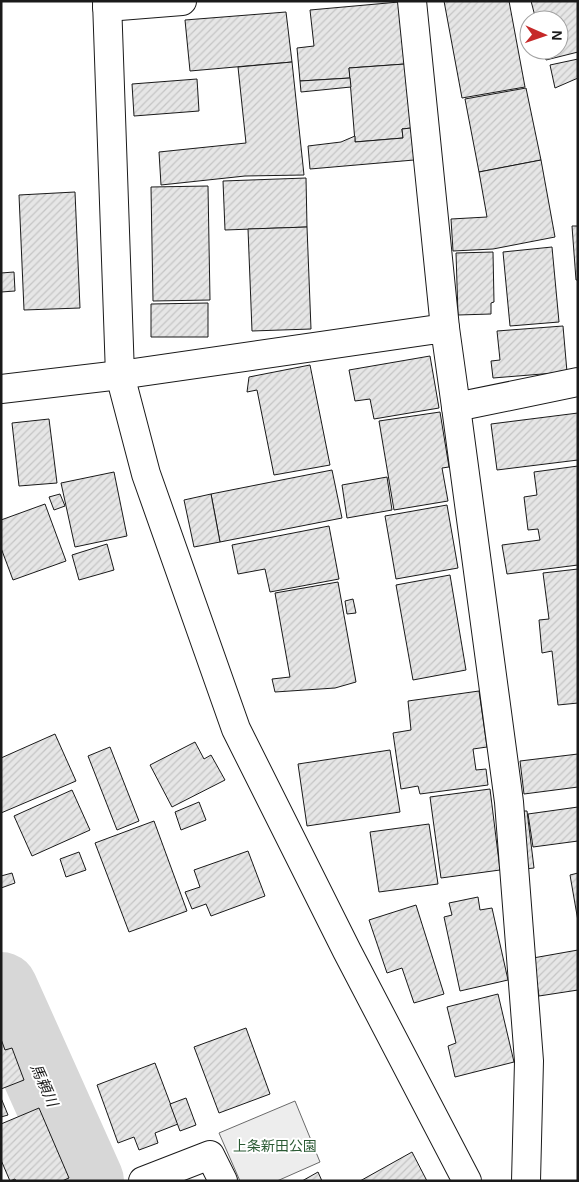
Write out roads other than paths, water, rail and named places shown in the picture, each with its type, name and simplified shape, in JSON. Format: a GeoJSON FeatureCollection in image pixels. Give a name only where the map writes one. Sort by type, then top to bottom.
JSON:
{"type":"FeatureCollection","features":[{"type":"Feature","properties":{"kind":"street"},"geometry":{"type":"LineString","coordinates":[[182,1],[107,4],[120,376],[146,474],[236,728],[347,951],[467,1181]]}},
{"type":"Feature","properties":{"kind":"street"},"geometry":{"type":"LineString","coordinates":[[412,1],[445,328],[509,802],[529,1061],[526,1181]]}},
{"type":"Feature","properties":{"kind":"street"},"geometry":{"type":"LineString","coordinates":[[1,388],[120,376],[445,328]]}},
{"type":"Feature","properties":{"kind":"street"},"geometry":{"type":"LineString","coordinates":[[456,407],[578,382]]}},
{"type":"Feature","properties":{"kind":"street"},"geometry":{"type":"LineString","coordinates":[[143,1181],[210,1156],[222,1181]]}},
{"type":"Feature","properties":{"kind":"waterway","name":"馬頼川"},"geometry":{"type":"LineString","coordinates":[[1,989],[87,1181]]}},
{"type":"Feature","properties":{"kind":"park label","name":"上条新田公園"},"geometry":{"type":"Point","coordinates":[275,1146]}}]}
